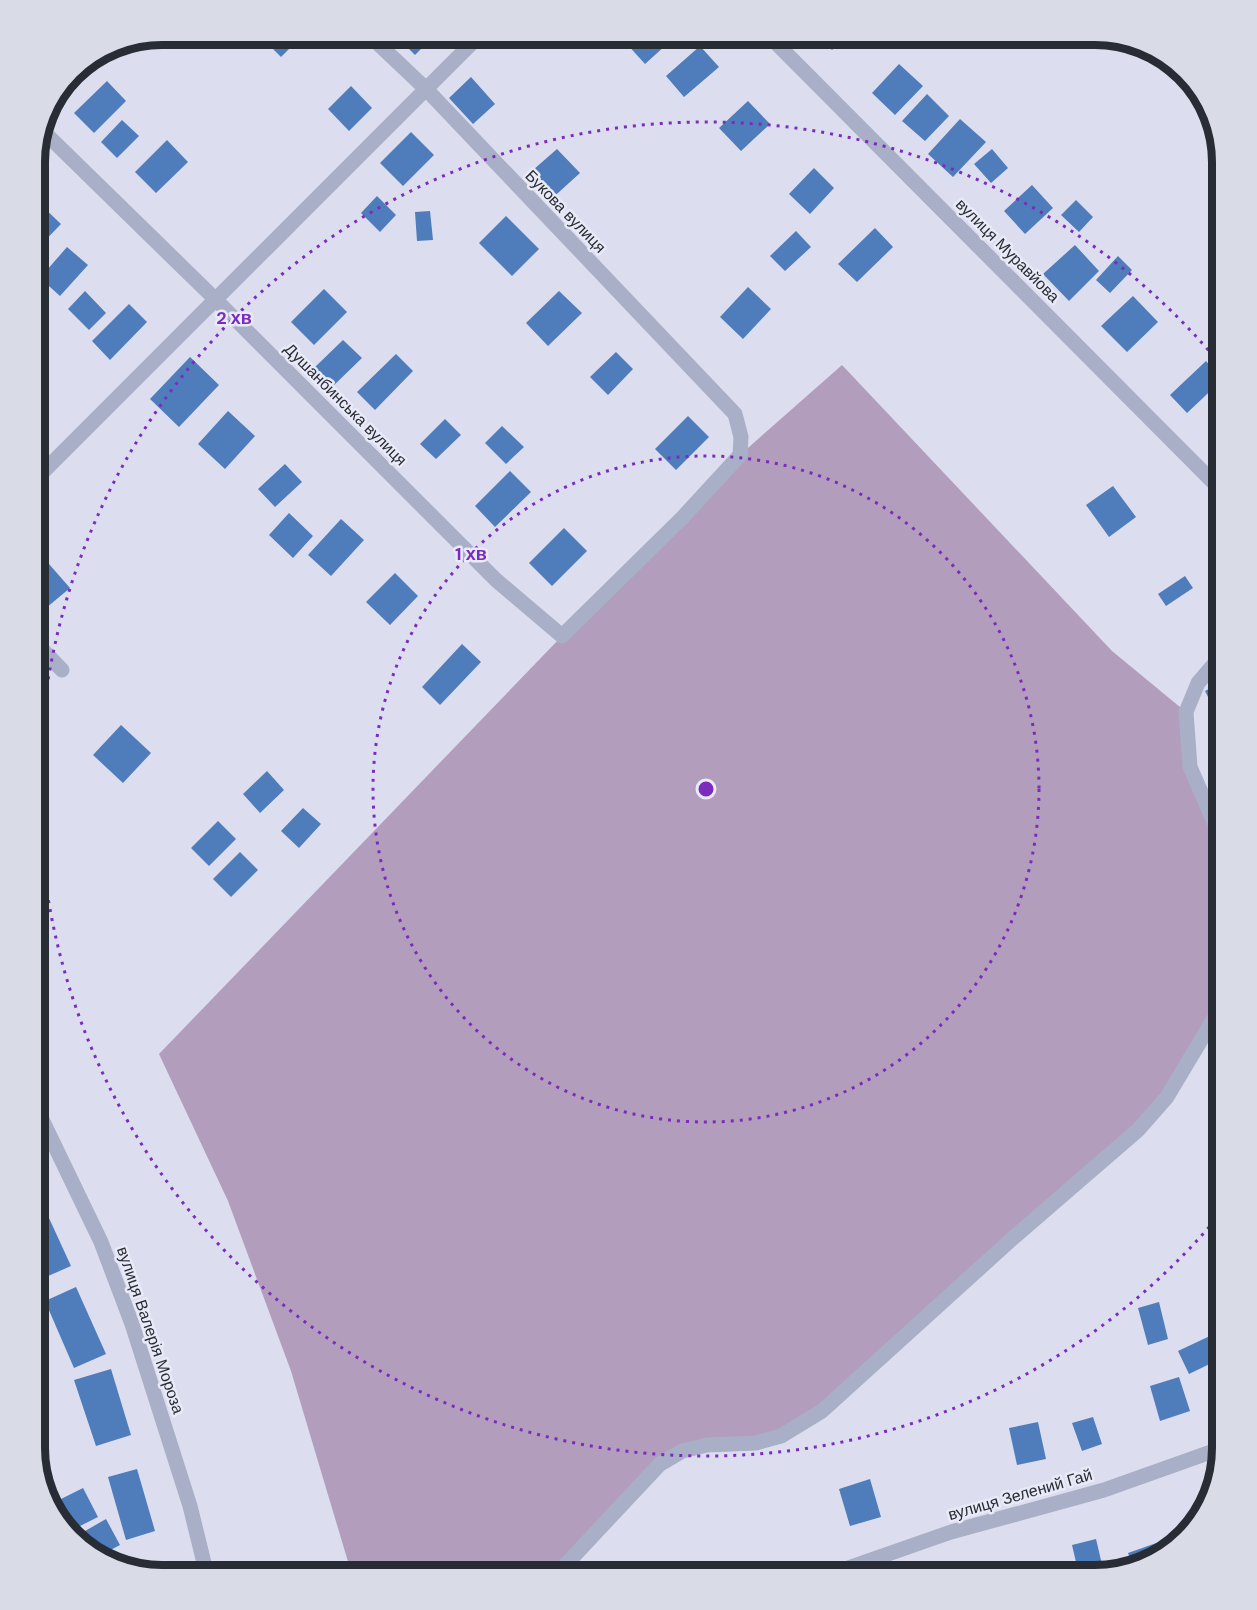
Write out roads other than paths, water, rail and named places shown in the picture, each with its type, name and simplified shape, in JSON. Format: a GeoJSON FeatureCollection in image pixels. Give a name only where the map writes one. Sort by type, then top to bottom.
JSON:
{"type":"FeatureCollection","features":[{"type":"Feature","properties":{"kind":"street","name":"Букова вулиця"},"geometry":{"type":"LineString","coordinates":[[380,45],[426,89],[735,414]]}},
{"type":"Feature","properties":{"kind":"street"},"geometry":{"type":"LineString","coordinates":[[45,470],[470,45]]}},
{"type":"Feature","properties":{"kind":"street","name":"вулиця Муравйова"},"geometry":{"type":"LineString","coordinates":[[778,45],[1212,481]]}},
{"type":"Feature","properties":{"kind":"street","name":"Душанбинська вулиця"},"geometry":{"type":"LineString","coordinates":[[48,136],[496,580],[562,636],[683,517],[740,455],[741,437],[735,414]]}},
{"type":"Feature","properties":{"kind":"street"},"geometry":{"type":"LineString","coordinates":[[45,652],[62,670]]}},
{"type":"Feature","properties":{"kind":"street"},"geometry":{"type":"LineString","coordinates":[[1212,667],[1198,682],[1186,712],[1190,767],[1212,817]]}},
{"type":"Feature","properties":{"kind":"street"},"geometry":{"type":"LineString","coordinates":[[565,1565],[660,1464],[682,1451],[699,1447],[756,1443],[781,1436],[822,1411],[1013,1238],[1138,1130],[1167,1097],[1212,1022]]}},
{"type":"Feature","properties":{"kind":"street","name":"вулиця Валерія Мороза"},"geometry":{"type":"LineString","coordinates":[[45,1126],[101,1242],[132,1324],[190,1506],[205,1565]]}},
{"type":"Feature","properties":{"kind":"street","name":"вулиця Зелений Гай"},"geometry":{"type":"LineString","coordinates":[[857,1565],[951,1532],[1104,1490],[1212,1452]]}}]}
